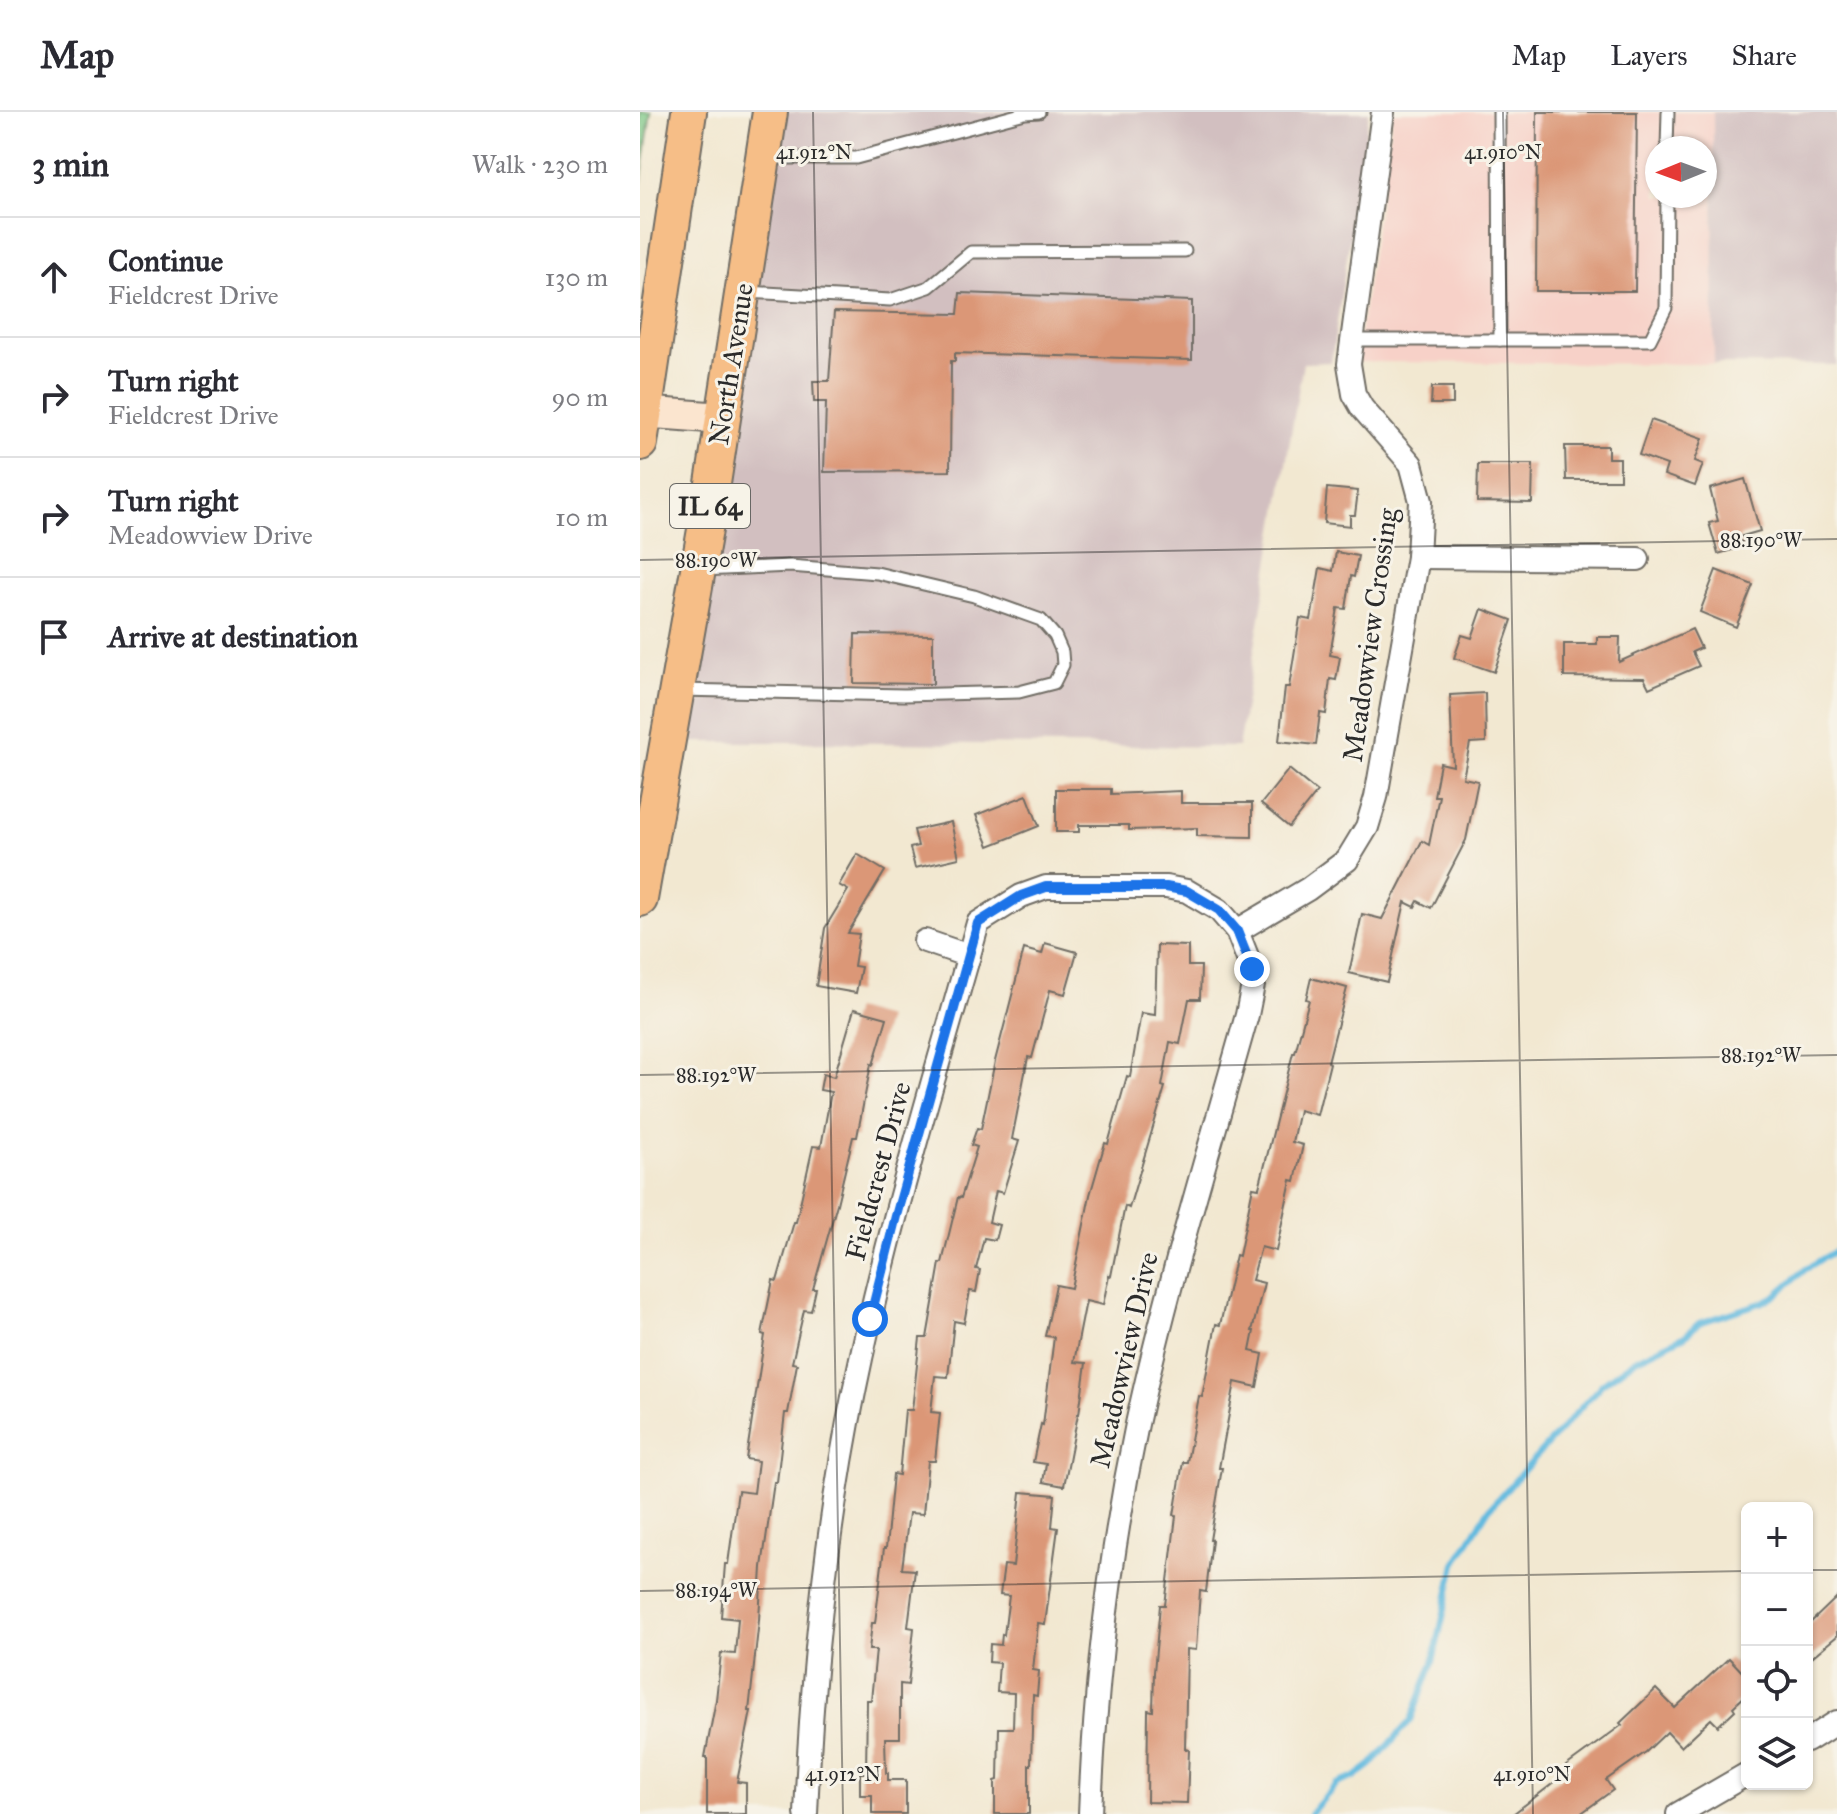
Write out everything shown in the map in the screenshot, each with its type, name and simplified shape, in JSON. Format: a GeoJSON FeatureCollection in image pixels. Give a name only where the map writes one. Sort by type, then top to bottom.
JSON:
{"type":"FeatureCollection","features":[{"type":"Feature","properties":{"kind":"main road"},"geometry":{"type":"LineString","coordinates":[[642,423],[689,112]]}},
{"type":"Feature","properties":{"kind":"main road","name":"North Avenue"},"geometry":{"type":"LineString","coordinates":[[640,899],[699,570],[770,112]]}},
{"type":"Feature","properties":{"kind":"street","name":"Meadowview Crossing"},"geometry":{"type":"LineString","coordinates":[[1237,931],[1308,889],[1347,860],[1367,827],[1376,797],[1418,557],[1421,501],[1411,464],[1362,408],[1354,394],[1349,364],[1383,112]]}},
{"type":"Feature","properties":{"kind":"street"},"geometry":{"type":"LineString","coordinates":[[642,423],[723,418]]}},
{"type":"Feature","properties":{"kind":"street"},"geometry":{"type":"LineString","coordinates":[[1418,557],[1638,559]]}},
{"type":"Feature","properties":{"kind":"street","name":"Fieldcrest Drive"},"geometry":{"type":"LineString","coordinates":[[806,1814],[811,1709],[826,1563],[855,1388],[896,1216],[978,923],[1021,896],[1046,887],[1166,887],[1187,891],[1219,910],[1237,931]]}},
{"type":"Feature","properties":{"kind":"street","name":"Meadowview Drive"},"geometry":{"type":"LineString","coordinates":[[1090,1814],[1100,1660],[1126,1482],[1156,1343],[1253,985],[1252,969],[1237,931]]}},
{"type":"Feature","properties":{"kind":"street"},"geometry":{"type":"LineString","coordinates":[[925,941],[969,956]]}},
{"type":"Feature","properties":{"kind":"street"},"geometry":{"type":"LineString","coordinates":[[1813,1737],[1837,1722]]}},
{"type":"Feature","properties":{"kind":"street"},"geometry":{"type":"LineString","coordinates":[[1678,1814],[1741,1777]]}},
{"type":"Feature","properties":{"kind":"lane"},"geometry":{"type":"LineString","coordinates":[[763,158],[856,158],[1025,113],[1039,112]]}},
{"type":"Feature","properties":{"kind":"lane"},"geometry":{"type":"LineString","coordinates":[[1499,112],[1500,340]]}},
{"type":"Feature","properties":{"kind":"lane"},"geometry":{"type":"LineString","coordinates":[[1667,136],[1668,112]]}},
{"type":"Feature","properties":{"kind":"lane"},"geometry":{"type":"LineString","coordinates":[[1353,340],[1650,340],[1666,308],[1667,208]]}},
{"type":"Feature","properties":{"kind":"lane"},"geometry":{"type":"LineString","coordinates":[[742,292],[890,300],[929,287],[971,252],[1185,251]]}},
{"type":"Feature","properties":{"kind":"lane"},"geometry":{"type":"LineString","coordinates":[[678,690],[904,695],[1019,692],[1054,683],[1063,665],[1062,652],[1055,636],[1041,620],[974,596],[877,573],[790,566],[699,570]]}},
{"type":"Feature","properties":{"kind":"shaded area"},"geometry":{"type":"Polygon","coordinates":[[[779,112],[1369,112],[1331,362],[1303,363],[1238,747],[681,742],[779,112]]]}},
{"type":"Feature","properties":{"kind":"shaded area"},"geometry":{"type":"Polygon","coordinates":[[[1393,112],[1713,112],[1713,136],[1645,136],[1645,208],[1713,208],[1714,364],[1356,362],[1393,112]]]}},
{"type":"Feature","properties":{"kind":"shaded area"},"geometry":{"type":"Polygon","coordinates":[[[1713,112],[1837,112],[1837,365],[1714,364],[1713,208],[1717,208],[1717,136],[1713,136],[1713,112]]]}},
{"type":"Feature","properties":{"kind":"green space"},"geometry":{"type":"Polygon","coordinates":[[[640,112],[651,112],[640,190],[640,112]]]}},
{"type":"Feature","properties":{"kind":"building"},"geometry":{"type":"Polygon","coordinates":[[[1537,112],[1637,112],[1635,291],[1536,291],[1537,112]]]}},
{"type":"Feature","properties":{"kind":"building"},"geometry":{"type":"Polygon","coordinates":[[[960,293],[1192,301],[1192,360],[955,353],[955,361],[951,361],[950,471],[824,472],[826,402],[814,402],[813,381],[829,381],[834,312],[958,314],[960,293]]]}},
{"type":"Feature","properties":{"kind":"building"},"geometry":{"type":"Polygon","coordinates":[[[1432,387],[1453,387],[1453,404],[1431,404],[1432,387]]]}},
{"type":"Feature","properties":{"kind":"building"},"geometry":{"type":"Polygon","coordinates":[[[1651,420],[1703,438],[1695,461],[1703,464],[1695,486],[1664,475],[1667,465],[1639,455],[1651,420]]]}},
{"type":"Feature","properties":{"kind":"building"},"geometry":{"type":"Polygon","coordinates":[[[1565,446],[1608,446],[1608,458],[1620,458],[1620,480],[1566,480],[1565,446]]]}},
{"type":"Feature","properties":{"kind":"building"},"geometry":{"type":"Polygon","coordinates":[[[1478,464],[1533,464],[1532,503],[1477,502],[1478,464]]]}},
{"type":"Feature","properties":{"kind":"building"},"geometry":{"type":"Polygon","coordinates":[[[1745,479],[1760,531],[1739,537],[1742,547],[1718,554],[1709,523],[1718,521],[1710,489],[1745,479]]]}},
{"type":"Feature","properties":{"kind":"building"},"geometry":{"type":"Polygon","coordinates":[[[1327,488],[1358,491],[1355,515],[1350,515],[1350,526],[1324,523],[1327,488]]]}},
{"type":"Feature","properties":{"kind":"building"},"geometry":{"type":"Polygon","coordinates":[[[1336,552],[1358,556],[1354,577],[1351,576],[1346,609],[1338,608],[1330,655],[1340,657],[1336,680],[1330,679],[1326,714],[1320,713],[1316,745],[1279,741],[1285,687],[1289,687],[1300,618],[1311,620],[1320,568],[1333,571],[1336,552]]]}},
{"type":"Feature","properties":{"kind":"building"},"geometry":{"type":"Polygon","coordinates":[[[1716,570],[1753,585],[1736,627],[1700,612],[1716,570]]]}},
{"type":"Feature","properties":{"kind":"building"},"geometry":{"type":"Polygon","coordinates":[[[1482,609],[1512,620],[1494,672],[1454,658],[1462,635],[1472,638],[1482,609]]]}},
{"type":"Feature","properties":{"kind":"building"},"geometry":{"type":"Polygon","coordinates":[[[1692,629],[1701,648],[1692,652],[1699,666],[1649,688],[1644,678],[1564,677],[1564,644],[1597,644],[1597,637],[1620,637],[1619,662],[1692,629]]]}},
{"type":"Feature","properties":{"kind":"building"},"geometry":{"type":"Polygon","coordinates":[[[855,634],[933,635],[933,684],[854,683],[855,634]]]}},
{"type":"Feature","properties":{"kind":"building"},"geometry":{"type":"Polygon","coordinates":[[[1485,693],[1486,742],[1470,743],[1463,778],[1478,781],[1466,840],[1431,908],[1418,901],[1415,907],[1405,902],[1387,982],[1349,973],[1362,914],[1382,919],[1422,841],[1429,845],[1439,796],[1434,796],[1440,763],[1453,766],[1450,695],[1485,693]]]}},
{"type":"Feature","properties":{"kind":"building"},"geometry":{"type":"Polygon","coordinates":[[[1289,769],[1317,792],[1289,827],[1261,804],[1289,769]]]}},
{"type":"Feature","properties":{"kind":"building"},"geometry":{"type":"Polygon","coordinates":[[[1056,789],[1111,789],[1111,794],[1181,791],[1181,803],[1252,803],[1252,837],[1197,836],[1197,828],[1129,830],[1129,825],[1079,825],[1079,832],[1056,832],[1056,789]]]}},
{"type":"Feature","properties":{"kind":"building"},"geometry":{"type":"Polygon","coordinates":[[[1027,795],[1039,826],[989,846],[976,815],[1027,795]]]}},
{"type":"Feature","properties":{"kind":"building"},"geometry":{"type":"Polygon","coordinates":[[[951,822],[959,858],[915,868],[910,848],[918,846],[914,830],[951,822]]]}},
{"type":"Feature","properties":{"kind":"building"},"geometry":{"type":"Polygon","coordinates":[[[857,854],[885,871],[848,933],[859,934],[854,966],[861,967],[856,993],[816,986],[825,928],[848,890],[839,885],[857,854]]]}},
{"type":"Feature","properties":{"kind":"building"},"geometry":{"type":"Polygon","coordinates":[[[1045,943],[1077,952],[1065,994],[1050,990],[1032,1058],[1028,1057],[1012,1139],[1019,1141],[1003,1193],[996,1191],[989,1222],[999,1225],[995,1240],[984,1238],[976,1269],[980,1270],[976,1292],[970,1291],[964,1323],[954,1321],[948,1377],[935,1376],[931,1412],[940,1413],[935,1461],[928,1461],[923,1514],[909,1513],[902,1569],[915,1570],[908,1627],[914,1628],[908,1685],[900,1684],[900,1738],[885,1738],[888,1780],[906,1780],[906,1814],[872,1814],[872,1795],[860,1795],[860,1773],[866,1773],[867,1700],[871,1700],[876,1650],[869,1650],[886,1548],[893,1474],[899,1475],[905,1410],[912,1410],[920,1338],[927,1338],[940,1263],[958,1197],[961,1198],[977,1147],[971,1145],[977,1128],[981,1129],[1024,949],[1042,954],[1045,943]]]}},
{"type":"Feature","properties":{"kind":"building"},"geometry":{"type":"Polygon","coordinates":[[[1157,945],[1188,946],[1188,966],[1201,966],[1200,999],[1189,999],[1180,1044],[1170,1042],[1162,1086],[1165,1087],[1129,1208],[1125,1206],[1103,1305],[1086,1301],[1074,1362],[1086,1363],[1064,1486],[1043,1482],[1046,1464],[1033,1462],[1043,1425],[1054,1337],[1045,1336],[1056,1285],[1071,1288],[1090,1195],[1127,1076],[1130,1077],[1141,1013],[1155,1015],[1157,945]]]}},
{"type":"Feature","properties":{"kind":"building"},"geometry":{"type":"Polygon","coordinates":[[[1311,978],[1347,988],[1317,1115],[1299,1110],[1292,1142],[1303,1145],[1295,1181],[1291,1180],[1276,1251],[1261,1247],[1252,1280],[1264,1283],[1250,1351],[1263,1354],[1257,1387],[1235,1382],[1219,1468],[1222,1468],[1210,1540],[1206,1592],[1200,1591],[1196,1650],[1187,1649],[1187,1803],[1147,1802],[1148,1710],[1153,1711],[1160,1605],[1165,1605],[1183,1462],[1187,1462],[1216,1324],[1220,1325],[1236,1255],[1239,1256],[1253,1187],[1259,1188],[1309,1000],[1306,999],[1311,978]]]}},
{"type":"Feature","properties":{"kind":"building"},"geometry":{"type":"Polygon","coordinates":[[[854,1009],[887,1018],[871,1064],[857,1137],[853,1137],[813,1289],[816,1289],[811,1311],[804,1310],[792,1363],[797,1364],[788,1413],[785,1413],[777,1482],[774,1482],[762,1567],[751,1711],[737,1782],[746,1783],[746,1814],[707,1814],[705,1757],[721,1653],[735,1654],[738,1619],[721,1617],[725,1564],[728,1564],[738,1491],[754,1493],[758,1461],[746,1459],[765,1335],[762,1334],[773,1280],[777,1281],[796,1222],[813,1146],[821,1147],[831,1092],[820,1090],[823,1074],[834,1077],[854,1009]]]}},
{"type":"Feature","properties":{"kind":"building"},"geometry":{"type":"Polygon","coordinates":[[[1021,1492],[1055,1495],[1052,1527],[1058,1528],[1045,1624],[1038,1623],[1033,1670],[1039,1671],[1037,1696],[1033,1695],[1029,1814],[995,1814],[999,1728],[1013,1728],[1014,1693],[997,1692],[999,1663],[989,1662],[990,1644],[1001,1645],[1004,1635],[1009,1596],[1000,1595],[1004,1565],[1013,1566],[1021,1492]]]}},
{"type":"Feature","properties":{"kind":"building"},"geometry":{"type":"Polygon","coordinates":[[[1837,1597],[1837,1636],[1813,1656],[1813,1646],[1813,1620],[1837,1597]]]}},
{"type":"Feature","properties":{"kind":"building"},"geometry":{"type":"Polygon","coordinates":[[[1729,1658],[1741,1671],[1741,1700],[1718,1726],[1711,1719],[1681,1747],[1667,1732],[1646,1752],[1606,1780],[1613,1790],[1580,1814],[1513,1814],[1569,1771],[1566,1766],[1622,1725],[1620,1723],[1656,1689],[1675,1708],[1729,1658]]]}},
{"type":"Feature","properties":{"kind":"waterway"},"geometry":{"type":"LineString","coordinates":[[1310,1814],[1337,1784],[1355,1777],[1371,1765],[1411,1720],[1433,1662],[1455,1564],[1489,1509],[1602,1384],[1635,1360],[1685,1336],[1699,1323],[1775,1296],[1807,1268],[1837,1250]]}},
{"type":"Feature","properties":{"kind":"route"},"geometry":{"type":"LineString","coordinates":[[870,1319],[978,923],[1021,896],[1046,887],[1166,887],[1187,891],[1219,910],[1237,931],[1252,969]]}}]}
